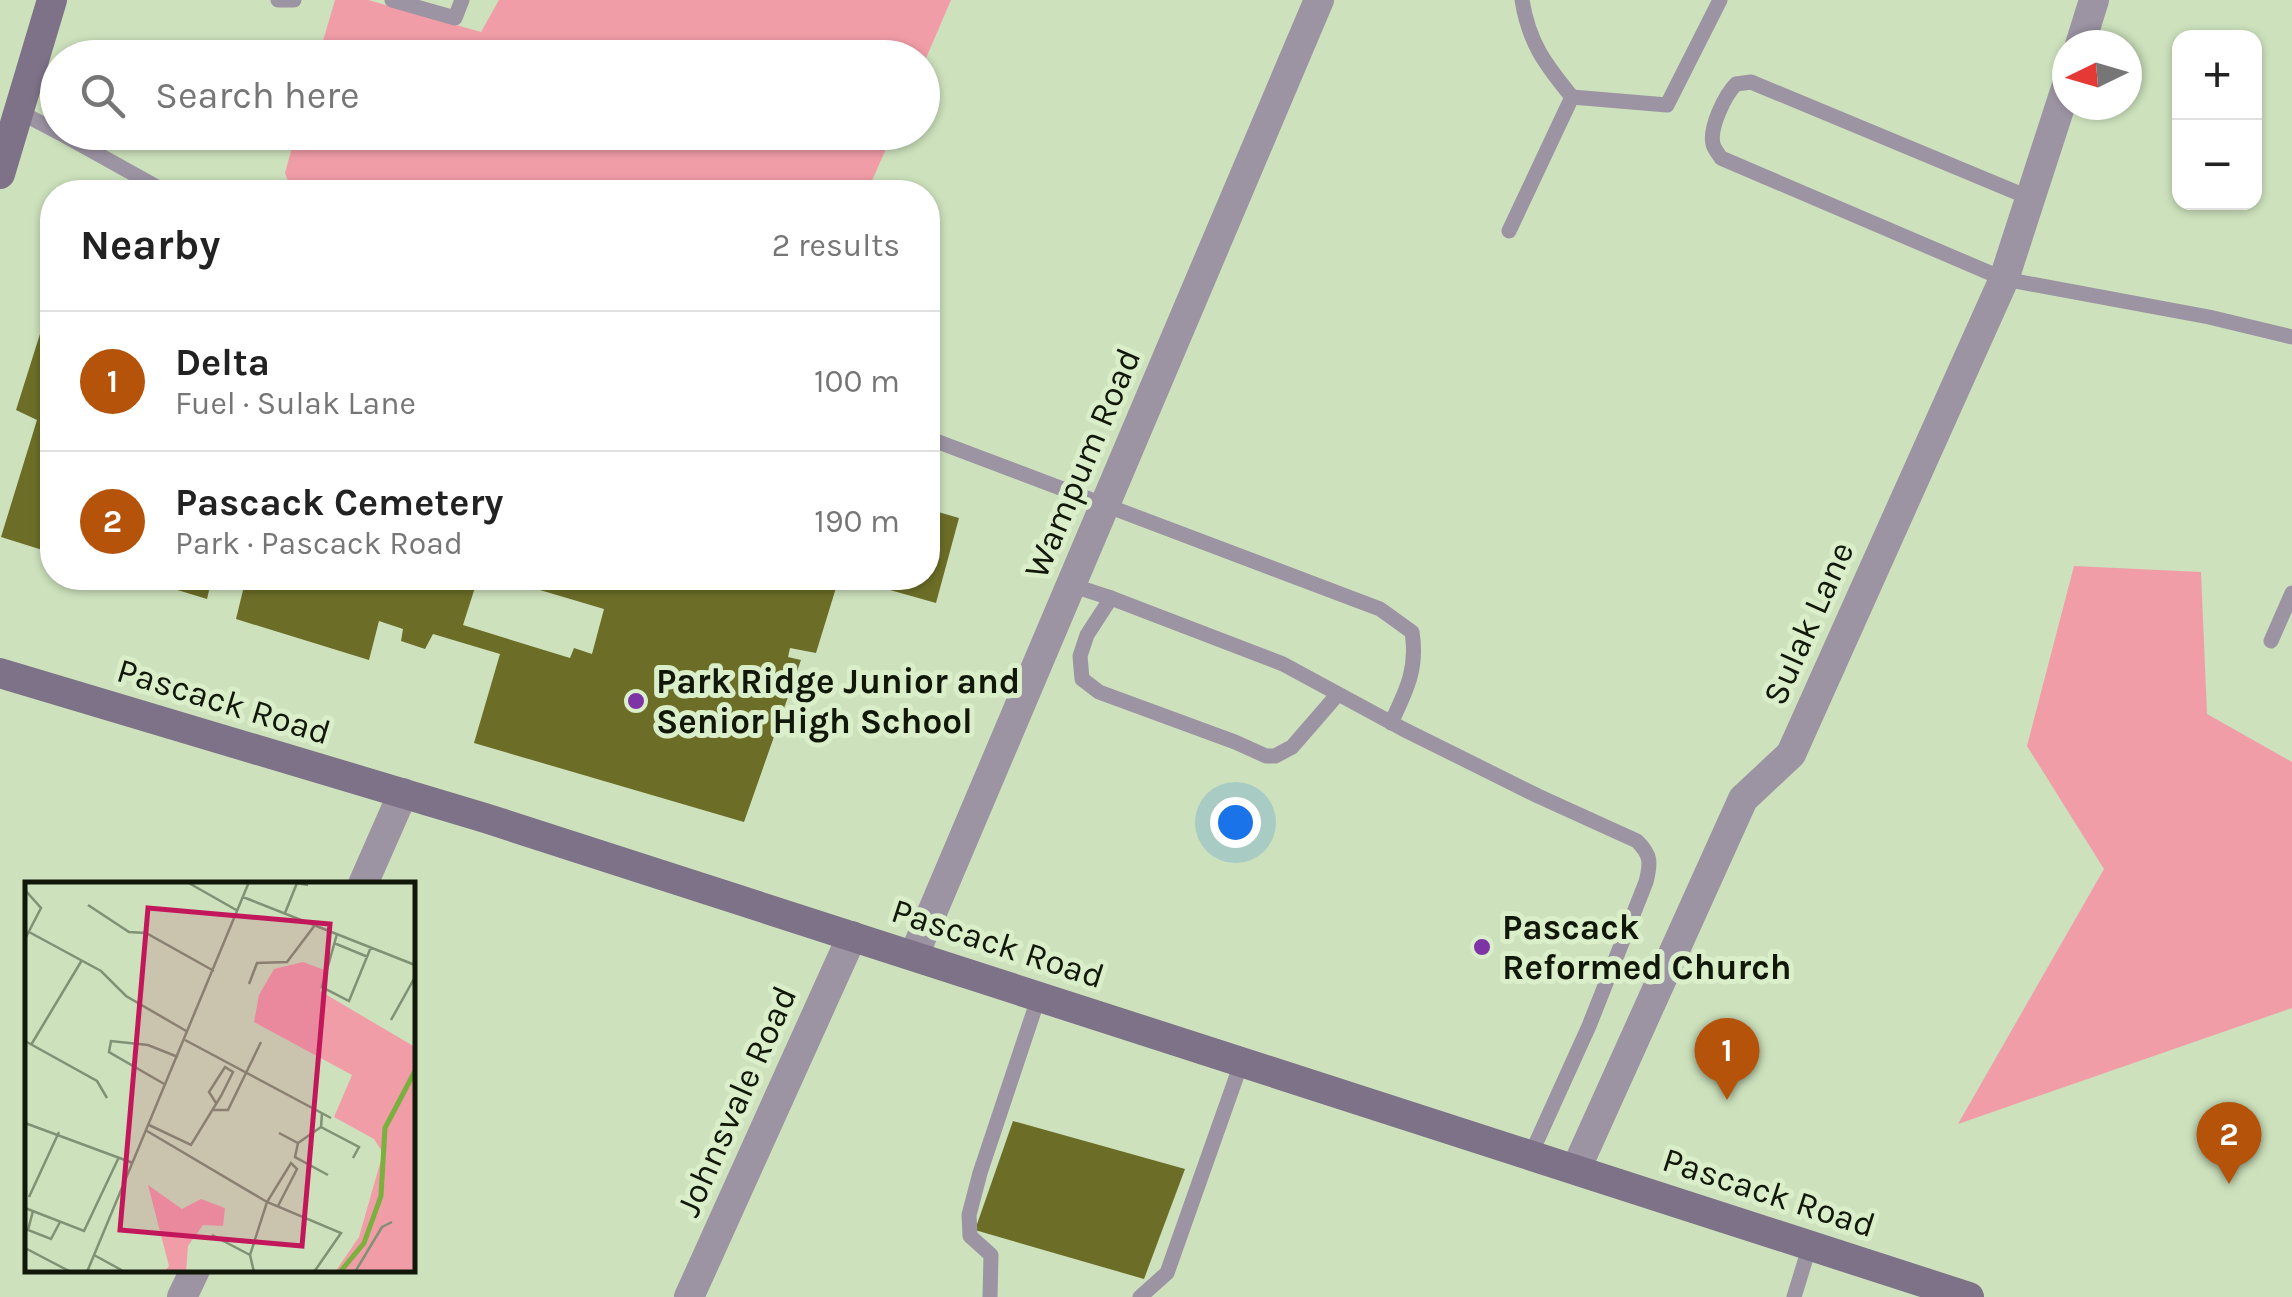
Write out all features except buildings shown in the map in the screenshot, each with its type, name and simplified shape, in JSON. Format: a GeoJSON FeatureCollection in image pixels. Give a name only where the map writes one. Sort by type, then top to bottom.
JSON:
{"type":"FeatureCollection","features":[{"type":"Feature","properties":{"kind":"street"},"geometry":{"type":"LineString","coordinates":[[0,174],[52,0]]}},
{"type":"Feature","properties":{"kind":"street","name":"Wampum Road"},"geometry":{"type":"LineString","coordinates":[[914,956],[1320,0]]}},
{"type":"Feature","properties":{"kind":"street"},"geometry":{"type":"LineString","coordinates":[[2085,30],[2094,0]]}},
{"type":"Feature","properties":{"kind":"street","name":"Sulak Lane"},"geometry":{"type":"LineString","coordinates":[[1576,1169],[1743,799],[1790,754],[2004,279],[2055,120]]}},
{"type":"Feature","properties":{"kind":"street","name":"Pascack Road"},"geometry":{"type":"LineString","coordinates":[[0,673],[403,794],[852,936],[1969,1297]]}},
{"type":"Feature","properties":{"kind":"street"},"geometry":{"type":"LineString","coordinates":[[364,882],[403,794]]}},
{"type":"Feature","properties":{"kind":"street","name":"Johnsvale Road"},"geometry":{"type":"LineString","coordinates":[[689,1297],[852,936]]}},
{"type":"Feature","properties":{"kind":"street"},"geometry":{"type":"LineString","coordinates":[[182,1297],[193,1272]]}},
{"type":"Feature","properties":{"kind":"lane"},"geometry":{"type":"LineString","coordinates":[[278,0],[294,0]]}},
{"type":"Feature","properties":{"kind":"lane"},"geometry":{"type":"LineString","coordinates":[[392,0],[455,18],[462,0]]}},
{"type":"Feature","properties":{"kind":"lane"},"geometry":{"type":"LineString","coordinates":[[1522,0],[1526,26],[1544,62],[1572,96],[1667,105],[1720,0]]}},
{"type":"Feature","properties":{"kind":"lane"},"geometry":{"type":"LineString","coordinates":[[2030,198],[1752,82],[1736,84],[1726,94],[1714,128],[1712,143],[1720,158],[2004,279],[2209,317],[2292,337]]}},
{"type":"Feature","properties":{"kind":"lane"},"geometry":{"type":"LineString","coordinates":[[1509,231],[1572,96]]}},
{"type":"Feature","properties":{"kind":"lane"},"geometry":{"type":"LineString","coordinates":[[18,111],[40,123]]}},
{"type":"Feature","properties":{"kind":"lane"},"geometry":{"type":"LineString","coordinates":[[90,150],[144,180]]}},
{"type":"Feature","properties":{"kind":"lane"},"geometry":{"type":"LineString","coordinates":[[940,443],[1380,609],[1412,632],[1414,648],[1412,679],[1391,723]]}},
{"type":"Feature","properties":{"kind":"lane"},"geometry":{"type":"LineString","coordinates":[[1071,585],[1284,664],[1391,723],[1637,841],[1648,851],[1650,867],[1646,882],[1589,1026],[1531,1154]]}},
{"type":"Feature","properties":{"kind":"lane"},"geometry":{"type":"LineString","coordinates":[[2271,641],[2292,592]]}},
{"type":"Feature","properties":{"kind":"lane"},"geometry":{"type":"LineString","coordinates":[[1110,598],[1087,635],[1080,656],[1082,680],[1098,692],[1266,756],[1276,756],[1292,747],[1338,694]]}},
{"type":"Feature","properties":{"kind":"lane"},"geometry":{"type":"LineString","coordinates":[[990,1297],[991,1255],[970,1236],[969,1215],[1039,996]]}},
{"type":"Feature","properties":{"kind":"lane"},"geometry":{"type":"LineString","coordinates":[[1140,1297],[1167,1272],[1242,1061]]}},
{"type":"Feature","properties":{"kind":"lane"},"geometry":{"type":"LineString","coordinates":[[1794,1297],[1810,1245]]}},
{"type":"Feature","properties":{"kind":"shaded area"},"geometry":{"type":"Polygon","coordinates":[[[335,0],[368,0],[481,32],[499,0],[951,0],[934,40],[323,40],[335,0]]]}},
{"type":"Feature","properties":{"kind":"shaded area"},"geometry":{"type":"Polygon","coordinates":[[[291,150],[886,150],[872,180],[288,180],[285,173],[291,150]]]}},
{"type":"Feature","properties":{"kind":"shaded area"},"geometry":{"type":"Polygon","coordinates":[[[2074,566],[2201,572],[2207,714],[2292,762],[2292,1008],[1958,1124],[2104,869],[2027,746],[2074,566]]]}},
{"type":"Feature","properties":{"kind":"place","name":"Park Ridge Junior and Senior High School"},"geometry":{"type":"Point","coordinates":[636,701]}},
{"type":"Feature","properties":{"kind":"place","name":"Pascack Reformed Church"},"geometry":{"type":"Point","coordinates":[1482,947]}},
{"type":"Feature","properties":{"kind":"place","name":"Delta"},"geometry":{"type":"Point","coordinates":[1727,1100]}},
{"type":"Feature","properties":{"kind":"place","name":"Pascack Cemetery"},"geometry":{"type":"Point","coordinates":[2229,1184]}}]}
